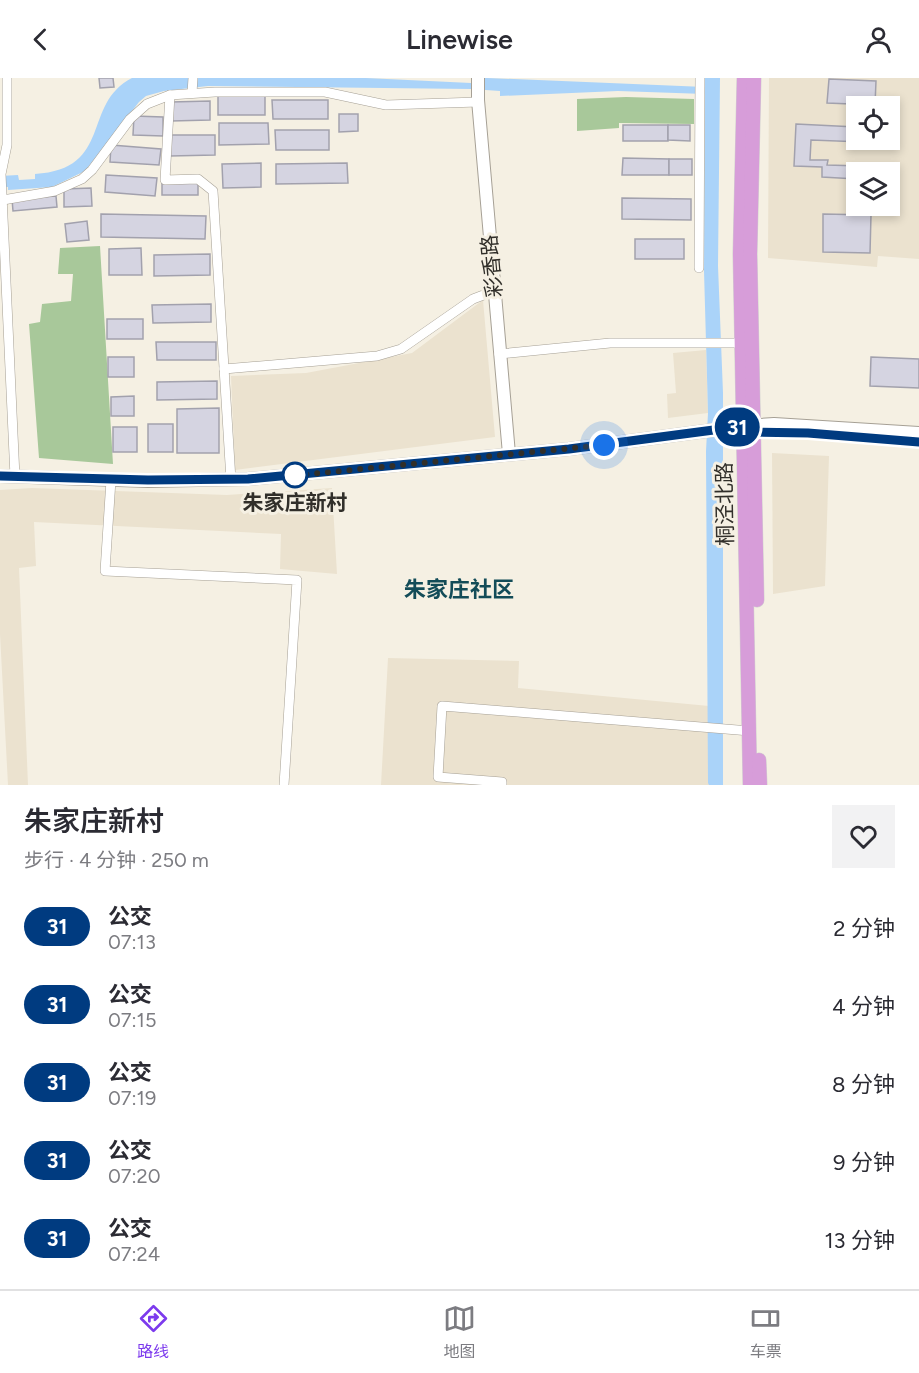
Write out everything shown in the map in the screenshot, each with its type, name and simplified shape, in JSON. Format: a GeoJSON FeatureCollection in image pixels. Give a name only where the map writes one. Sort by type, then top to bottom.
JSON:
{"type":"FeatureCollection","features":[{"type":"Feature","properties":{"kind":"main road","name":"彩香路"},"geometry":{"type":"LineString","coordinates":[[478,78],[478,101],[509,454]]}},
{"type":"Feature","properties":{"kind":"main road","name":"桐泾北路"},"geometry":{"type":"LineString","coordinates":[[744,78],[740,226],[742,343],[760,785]]}},
{"type":"Feature","properties":{"kind":"main road","name":"桐泾北路"},"geometry":{"type":"LineString","coordinates":[[750,785],[746,428],[754,78]]}},
{"type":"Feature","properties":{"kind":"main road"},"geometry":{"type":"LineString","coordinates":[[0,476],[111,480],[231,480],[509,454],[700,432],[802,424],[919,433]]}},
{"type":"Feature","properties":{"kind":"main road"},"geometry":{"type":"LineString","coordinates":[[746,428],[919,442]]}},
{"type":"Feature","properties":{"kind":"street"},"geometry":{"type":"LineString","coordinates":[[7,78],[7,145],[1,174],[15,477]]}},
{"type":"Feature","properties":{"kind":"street"},"geometry":{"type":"LineString","coordinates":[[192,91],[193,78]]}},
{"type":"Feature","properties":{"kind":"street"},"geometry":{"type":"LineString","coordinates":[[699,81],[699,268]]}},
{"type":"Feature","properties":{"kind":"street"},"geometry":{"type":"LineString","coordinates":[[3,200],[56,191],[82,179],[92,170],[129,119],[147,104],[170,95],[192,91],[325,92],[386,105],[478,101]]}},
{"type":"Feature","properties":{"kind":"street"},"geometry":{"type":"LineString","coordinates":[[170,95],[165,180],[198,179],[213,191],[231,480]]}},
{"type":"Feature","properties":{"kind":"street"},"geometry":{"type":"LineString","coordinates":[[224,369],[385,353],[401,349],[472,299],[494,291]]}},
{"type":"Feature","properties":{"kind":"street"},"geometry":{"type":"LineString","coordinates":[[499,354],[610,343],[742,343]]}},
{"type":"Feature","properties":{"kind":"street"},"geometry":{"type":"LineString","coordinates":[[111,480],[105,571],[297,580],[285,785]]}},
{"type":"Feature","properties":{"kind":"street"},"geometry":{"type":"LineString","coordinates":[[502,785],[502,782],[438,777],[442,705],[750,731]]}},
{"type":"Feature","properties":{"kind":"shaded area"},"geometry":{"type":"Polygon","coordinates":[[[769,78],[919,78],[919,259],[878,256],[877,267],[768,258],[769,78]]]}},
{"type":"Feature","properties":{"kind":"shaded area"},"geometry":{"type":"Polygon","coordinates":[[[483,300],[495,437],[235,470],[231,376],[306,373],[412,353],[483,300]]]}},
{"type":"Feature","properties":{"kind":"shaded area"},"geometry":{"type":"Polygon","coordinates":[[[706,350],[708,413],[668,418],[667,394],[676,393],[673,353],[706,350]]]}},
{"type":"Feature","properties":{"kind":"shaded area"},"geometry":{"type":"Polygon","coordinates":[[[772,453],[829,456],[825,586],[773,594],[772,453]]]}},
{"type":"Feature","properties":{"kind":"shaded area"},"geometry":{"type":"Polygon","coordinates":[[[32,488],[227,495],[332,488],[337,574],[280,569],[281,534],[34,522],[36,566],[19,568],[28,785],[8,785],[0,634],[0,490],[32,488]]]}},
{"type":"Feature","properties":{"kind":"shaded area"},"geometry":{"type":"Polygon","coordinates":[[[388,658],[519,661],[518,688],[709,706],[709,785],[381,785],[388,658]]]}},
{"type":"Feature","properties":{"kind":"green space"},"geometry":{"type":"Polygon","coordinates":[[[626,97],[694,99],[694,124],[619,123],[619,128],[577,131],[577,99],[626,97]]]}},
{"type":"Feature","properties":{"kind":"green space"},"geometry":{"type":"Polygon","coordinates":[[[100,246],[113,464],[39,458],[29,324],[40,322],[42,304],[71,301],[73,274],[58,274],[60,248],[100,246]]]}},
{"type":"Feature","properties":{"kind":"water"},"geometry":{"type":"Polygon","coordinates":[[[132,78],[366,78],[471,83],[472,78],[487,78],[705,87],[705,78],[720,78],[718,266],[723,393],[723,785],[709,785],[708,783],[705,94],[618,91],[500,96],[500,91],[471,89],[208,86],[164,91],[146,96],[139,102],[85,171],[52,187],[8,190],[8,187],[0,187],[0,176],[18,175],[19,180],[35,179],[35,174],[60,170],[76,161],[87,148],[106,103],[116,89],[132,78]]]}},
{"type":"Feature","properties":{"kind":"building"},"geometry":{"type":"Polygon","coordinates":[[[99,78],[113,78],[114,87],[100,88],[99,78]]]}},
{"type":"Feature","properties":{"kind":"building"},"geometry":{"type":"Polygon","coordinates":[[[829,79],[876,81],[875,96],[846,96],[846,104],[827,103],[829,79]]]}},
{"type":"Feature","properties":{"kind":"building"},"geometry":{"type":"Polygon","coordinates":[[[218,95],[265,95],[265,115],[218,115],[218,95]]]}},
{"type":"Feature","properties":{"kind":"building"},"geometry":{"type":"Polygon","coordinates":[[[272,100],[328,100],[328,119],[273,119],[272,100]]]}},
{"type":"Feature","properties":{"kind":"building"},"geometry":{"type":"Polygon","coordinates":[[[210,101],[210,120],[171,121],[171,102],[210,101]]]}},
{"type":"Feature","properties":{"kind":"building"},"geometry":{"type":"Polygon","coordinates":[[[339,114],[358,114],[358,131],[339,132],[339,114]]]}},
{"type":"Feature","properties":{"kind":"building"},"geometry":{"type":"Polygon","coordinates":[[[134,116],[163,117],[163,136],[133,135],[134,116]]]}},
{"type":"Feature","properties":{"kind":"building"},"geometry":{"type":"Polygon","coordinates":[[[219,123],[268,123],[269,144],[219,145],[219,123]]]}},
{"type":"Feature","properties":{"kind":"building"},"geometry":{"type":"Polygon","coordinates":[[[796,124],[846,126],[846,141],[811,140],[810,160],[828,160],[827,165],[846,166],[846,178],[822,177],[822,167],[794,166],[796,124]]]}},
{"type":"Feature","properties":{"kind":"building"},"geometry":{"type":"Polygon","coordinates":[[[623,125],[668,125],[668,141],[623,141],[623,125]]]}},
{"type":"Feature","properties":{"kind":"building"},"geometry":{"type":"Polygon","coordinates":[[[668,125],[690,125],[690,141],[668,140],[668,125]]]}},
{"type":"Feature","properties":{"kind":"building"},"geometry":{"type":"Polygon","coordinates":[[[275,130],[329,130],[329,150],[276,150],[275,130]]]}},
{"type":"Feature","properties":{"kind":"building"},"geometry":{"type":"Polygon","coordinates":[[[170,135],[215,135],[215,155],[170,156],[170,135]]]}},
{"type":"Feature","properties":{"kind":"building"},"geometry":{"type":"Polygon","coordinates":[[[111,145],[161,149],[159,165],[110,162],[111,145]]]}},
{"type":"Feature","properties":{"kind":"building"},"geometry":{"type":"Polygon","coordinates":[[[623,158],[669,159],[669,175],[622,175],[623,158]]]}},
{"type":"Feature","properties":{"kind":"building"},"geometry":{"type":"Polygon","coordinates":[[[669,159],[692,159],[692,175],[669,175],[669,159]]]}},
{"type":"Feature","properties":{"kind":"building"},"geometry":{"type":"Polygon","coordinates":[[[261,163],[261,187],[223,188],[222,164],[261,163]]]}},
{"type":"Feature","properties":{"kind":"building"},"geometry":{"type":"Polygon","coordinates":[[[347,163],[348,183],[276,184],[276,164],[347,163]]]}},
{"type":"Feature","properties":{"kind":"building"},"geometry":{"type":"Polygon","coordinates":[[[106,175],[157,178],[155,196],[105,192],[106,175]]]}},
{"type":"Feature","properties":{"kind":"building"},"geometry":{"type":"Polygon","coordinates":[[[198,177],[198,195],[162,195],[162,178],[198,177]]]}},
{"type":"Feature","properties":{"kind":"building"},"geometry":{"type":"Polygon","coordinates":[[[91,188],[92,206],[64,207],[64,189],[91,188]]]}},
{"type":"Feature","properties":{"kind":"building"},"geometry":{"type":"Polygon","coordinates":[[[56,196],[57,207],[13,211],[12,199],[56,196]]]}},
{"type":"Feature","properties":{"kind":"building"},"geometry":{"type":"Polygon","coordinates":[[[622,198],[691,199],[691,220],[622,219],[622,198]]]}},
{"type":"Feature","properties":{"kind":"building"},"geometry":{"type":"Polygon","coordinates":[[[101,214],[206,216],[205,239],[101,237],[101,214]]]}},
{"type":"Feature","properties":{"kind":"building"},"geometry":{"type":"Polygon","coordinates":[[[823,214],[871,216],[870,253],[823,252],[823,214]]]}},
{"type":"Feature","properties":{"kind":"building"},"geometry":{"type":"Polygon","coordinates":[[[87,221],[89,240],[67,242],[65,224],[87,221]]]}},
{"type":"Feature","properties":{"kind":"building"},"geometry":{"type":"Polygon","coordinates":[[[635,239],[684,239],[684,259],[635,259],[635,239]]]}},
{"type":"Feature","properties":{"kind":"building"},"geometry":{"type":"Polygon","coordinates":[[[141,248],[142,275],[109,275],[109,249],[141,248]]]}},
{"type":"Feature","properties":{"kind":"building"},"geometry":{"type":"Polygon","coordinates":[[[210,254],[210,275],[154,276],[154,255],[210,254]]]}},
{"type":"Feature","properties":{"kind":"building"},"geometry":{"type":"Polygon","coordinates":[[[211,304],[211,322],[153,323],[152,305],[211,304]]]}},
{"type":"Feature","properties":{"kind":"building"},"geometry":{"type":"Polygon","coordinates":[[[107,319],[143,319],[143,339],[107,339],[107,319]]]}},
{"type":"Feature","properties":{"kind":"building"},"geometry":{"type":"Polygon","coordinates":[[[156,342],[216,342],[216,360],[157,360],[156,342]]]}},
{"type":"Feature","properties":{"kind":"building"},"geometry":{"type":"Polygon","coordinates":[[[108,357],[134,357],[134,377],[108,377],[108,357]]]}},
{"type":"Feature","properties":{"kind":"building"},"geometry":{"type":"Polygon","coordinates":[[[871,357],[919,359],[919,388],[870,386],[871,357]]]}},
{"type":"Feature","properties":{"kind":"building"},"geometry":{"type":"Polygon","coordinates":[[[217,381],[217,399],[157,400],[157,382],[217,381]]]}},
{"type":"Feature","properties":{"kind":"building"},"geometry":{"type":"Polygon","coordinates":[[[134,396],[134,416],[111,416],[111,397],[134,396]]]}},
{"type":"Feature","properties":{"kind":"building"},"geometry":{"type":"Polygon","coordinates":[[[219,408],[219,453],[177,453],[177,409],[219,408]]]}},
{"type":"Feature","properties":{"kind":"building"},"geometry":{"type":"Polygon","coordinates":[[[148,424],[173,424],[173,452],[148,452],[148,424]]]}},
{"type":"Feature","properties":{"kind":"building"},"geometry":{"type":"Polygon","coordinates":[[[113,427],[137,427],[137,452],[113,452],[113,427]]]}},
{"type":"Feature","properties":{"kind":"bus line","name":"31"},"geometry":{"type":"LineString","coordinates":[[0,476],[190,481],[248,479],[569,449],[744,426],[754,432],[808,433],[919,442]]}},
{"type":"Feature","properties":{"kind":"place","name":"朱家庄新村"},"geometry":{"type":"Point","coordinates":[295,475]}},
{"type":"Feature","properties":{"kind":"district","name":"朱家庄社区"},"geometry":{"type":"Point","coordinates":[459,589]}},
{"type":"Feature","properties":{"kind":"route"},"geometry":{"type":"LineString","coordinates":[[295,475],[290,476],[604,445]]}}]}
